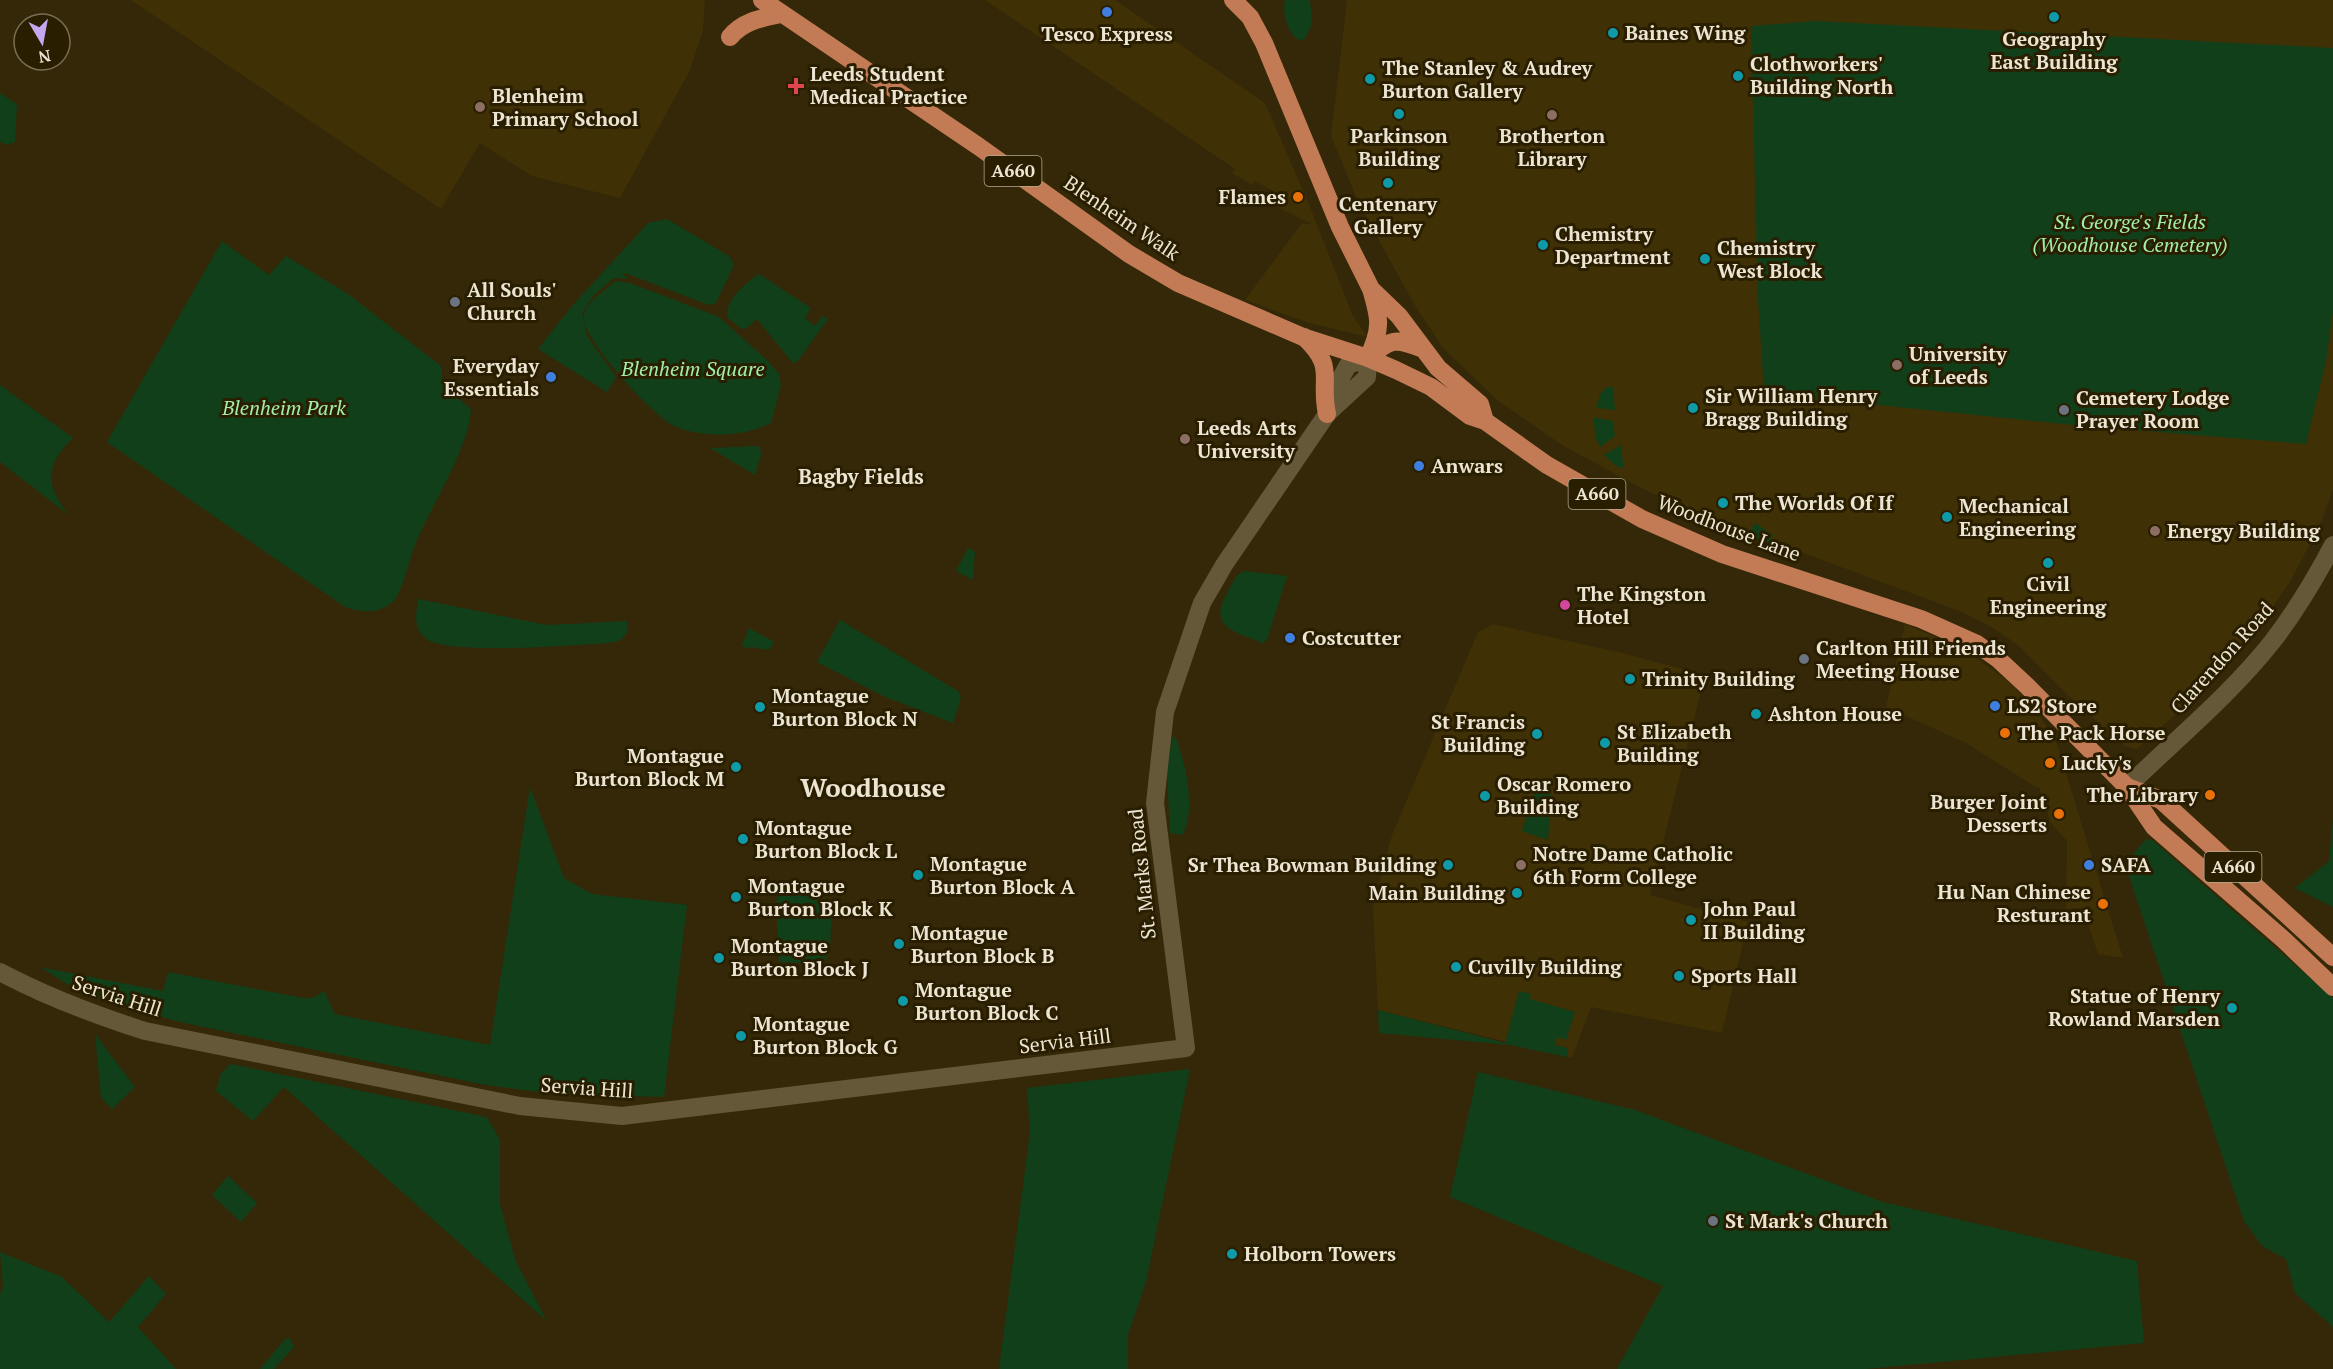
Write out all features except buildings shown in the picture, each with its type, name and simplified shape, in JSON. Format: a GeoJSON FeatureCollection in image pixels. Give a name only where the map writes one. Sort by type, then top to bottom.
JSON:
{"type":"FeatureCollection","features":[{"type":"Feature","properties":{"kind":"highway","name":"Blenheim Walk"},"geometry":{"type":"LineString","coordinates":[[762,0],[978,146],[1129,254],[1178,283],[1304,337],[1368,358],[1431,387],[1470,416],[1485,421]]}},
{"type":"Feature","properties":{"kind":"highway","name":"Woodhouse Lane"},"geometry":{"type":"LineString","coordinates":[[1233,0],[1250,17],[1263,43],[1340,227],[1371,289],[1400,316],[1421,348],[1454,384],[1480,404],[1485,421],[1547,465],[1642,519],[1722,554],[1921,619],[1977,644],[2020,679],[2127,787],[2154,827],[2284,940],[2333,987]]}},
{"type":"Feature","properties":{"kind":"highway"},"geometry":{"type":"LineString","coordinates":[[730,37],[736,30],[750,22],[781,14]]}},
{"type":"Feature","properties":{"kind":"highway","name":"A660"},"geometry":{"type":"LineString","coordinates":[[1368,358],[1378,337],[1380,321],[1371,289]]}},
{"type":"Feature","properties":{"kind":"highway"},"geometry":{"type":"LineString","coordinates":[[1304,337],[1318,350],[1325,364],[1326,379],[1322,393],[1327,414]]}},
{"type":"Feature","properties":{"kind":"highway"},"geometry":{"type":"LineString","coordinates":[[1368,358],[1386,343],[1398,341],[1421,348]]}},
{"type":"Feature","properties":{"kind":"highway","name":"Woodhouse Lane"},"geometry":{"type":"LineString","coordinates":[[2127,787],[2161,800],[2333,957]]}},
{"type":"Feature","properties":{"kind":"street","name":"St. Marks Road"},"geometry":{"type":"LineString","coordinates":[[1186,1048],[1155,803],[1165,712],[1202,603],[1236,548],[1327,414],[1367,377],[1368,358]]}},
{"type":"Feature","properties":{"kind":"street","name":"Clarendon Road"},"geometry":{"type":"LineString","coordinates":[[2127,787],[2195,723],[2271,643],[2312,587],[2333,545]]}},
{"type":"Feature","properties":{"kind":"street","name":"Servia Hill"},"geometry":{"type":"LineString","coordinates":[[0,972],[37,991],[93,1014],[179,1038],[520,1106],[622,1116],[1186,1048]]}},
{"type":"Feature","properties":{"kind":"shaded area","name":"Blenheim Primary School"},"geometry":{"type":"Polygon","coordinates":[[[131,0],[705,0],[703,30],[689,72],[620,198],[532,176],[480,143],[441,209],[131,0]]]}},
{"type":"Feature","properties":{"kind":"shaded area"},"geometry":{"type":"Polygon","coordinates":[[[985,0],[1115,0],[1265,103],[1308,202],[1353,316],[1368,337],[1309,323],[1245,300],[1302,223],[1313,225],[1266,201],[1273,191],[1255,181],[1252,185],[1232,173],[1235,169],[985,0]]]}},
{"type":"Feature","properties":{"kind":"shaded area","name":"University of Leeds"},"geometry":{"type":"Polygon","coordinates":[[[1347,0],[2333,0],[2333,489],[2321,523],[2291,580],[2255,633],[2196,696],[2137,749],[2125,746],[2075,702],[2019,646],[1992,627],[1962,612],[1704,516],[1643,489],[1562,445],[1497,400],[1443,348],[1414,304],[1359,204],[1331,136],[1347,0]]]}},
{"type":"Feature","properties":{"kind":"shaded area","name":"Notre Dame Catholic 6th Form College"},"geometry":{"type":"Polygon","coordinates":[[[1493,624],[1622,653],[1705,675],[1650,895],[1748,922],[1722,1033],[1591,1007],[1572,1058],[1378,1010],[1373,906],[1392,835],[1478,632],[1493,624]]]}},
{"type":"Feature","properties":{"kind":"shaded area"},"geometry":{"type":"Polygon","coordinates":[[[1905,624],[1965,650],[2010,683],[2039,714],[2057,744],[2123,958],[2098,954],[2083,908],[2066,909],[2067,841],[2051,823],[2039,787],[1966,743],[1886,707],[1905,624]]]}},
{"type":"Feature","properties":{"kind":"green space"},"geometry":{"type":"Polygon","coordinates":[[[1285,0],[1310,0],[1312,24],[1305,39],[1299,40],[1291,33],[1285,17],[1285,0]]]}},
{"type":"Feature","properties":{"kind":"green space","name":"St. George's Fields (Woodhouse Cemetery)"},"geometry":{"type":"Polygon","coordinates":[[[1816,21],[2333,48],[2333,311],[2326,361],[2306,444],[2083,426],[1764,393],[1758,298],[1751,26],[1816,21]]]}},
{"type":"Feature","properties":{"kind":"green space"},"geometry":{"type":"Polygon","coordinates":[[[0,93],[17,104],[15,142],[5,145],[0,141],[0,93]]]}},
{"type":"Feature","properties":{"kind":"green space"},"geometry":{"type":"Polygon","coordinates":[[[667,219],[729,256],[734,265],[716,303],[709,305],[622,272],[628,279],[614,278],[594,295],[582,313],[587,336],[616,377],[607,392],[538,349],[572,306],[648,223],[667,219]]]}},
{"type":"Feature","properties":{"kind":"green space","name":"Blenheim Park"},"geometry":{"type":"Polygon","coordinates":[[[222,241],[269,275],[286,256],[348,294],[441,366],[443,385],[471,409],[463,444],[456,462],[420,533],[399,593],[393,602],[381,609],[364,611],[345,607],[107,442],[222,241]]]}},
{"type":"Feature","properties":{"kind":"green space"},"geometry":{"type":"Polygon","coordinates":[[[759,274],[811,308],[805,318],[815,326],[822,316],[828,319],[797,362],[792,362],[757,319],[747,328],[742,329],[728,318],[727,312],[732,299],[759,274]]]}},
{"type":"Feature","properties":{"kind":"green space","name":"Blenheim Square"},"geometry":{"type":"Polygon","coordinates":[[[616,281],[630,283],[719,317],[768,361],[779,374],[781,385],[771,423],[737,433],[699,433],[676,427],[652,409],[620,376],[593,340],[585,325],[586,309],[597,296],[616,281]]]}},
{"type":"Feature","properties":{"kind":"green space"},"geometry":{"type":"Polygon","coordinates":[[[0,385],[73,438],[57,457],[51,476],[56,495],[69,515],[0,462],[0,385]]]}},
{"type":"Feature","properties":{"kind":"green space"},"geometry":{"type":"Polygon","coordinates":[[[1607,387],[1613,387],[1615,410],[1596,408],[1600,394],[1607,387]]]}},
{"type":"Feature","properties":{"kind":"green space"},"geometry":{"type":"Polygon","coordinates":[[[1593,417],[1613,421],[1615,436],[1600,447],[1596,438],[1593,417]]]}},
{"type":"Feature","properties":{"kind":"green space"},"geometry":{"type":"Polygon","coordinates":[[[1621,445],[1624,469],[1615,465],[1604,455],[1621,445]]]}},
{"type":"Feature","properties":{"kind":"green space"},"geometry":{"type":"Polygon","coordinates":[[[758,446],[762,452],[755,475],[710,448],[758,446]]]}},
{"type":"Feature","properties":{"kind":"green space"},"geometry":{"type":"Polygon","coordinates":[[[1755,523],[1773,535],[1769,543],[1747,535],[1755,523]]]}},
{"type":"Feature","properties":{"kind":"green space"},"geometry":{"type":"Polygon","coordinates":[[[968,548],[975,552],[973,580],[956,571],[968,548]]]}},
{"type":"Feature","properties":{"kind":"green space"},"geometry":{"type":"Polygon","coordinates":[[[1244,571],[1287,576],[1267,640],[1263,643],[1234,632],[1222,621],[1220,614],[1232,583],[1244,571]]]}},
{"type":"Feature","properties":{"kind":"green space"},"geometry":{"type":"Polygon","coordinates":[[[418,599],[547,625],[627,621],[628,632],[619,641],[608,643],[512,648],[458,647],[437,643],[421,634],[416,620],[418,599]]]}},
{"type":"Feature","properties":{"kind":"green space"},"geometry":{"type":"Polygon","coordinates":[[[840,620],[958,691],[961,698],[953,723],[883,696],[817,662],[840,620]]]}},
{"type":"Feature","properties":{"kind":"green space"},"geometry":{"type":"Polygon","coordinates":[[[749,628],[774,642],[769,650],[751,647],[747,649],[742,645],[749,628]]]}},
{"type":"Feature","properties":{"kind":"green space"},"geometry":{"type":"Polygon","coordinates":[[[1172,737],[1176,738],[1180,749],[1188,786],[1189,811],[1183,835],[1170,833],[1167,773],[1172,737]]]}},
{"type":"Feature","properties":{"kind":"green space"},"geometry":{"type":"Polygon","coordinates":[[[530,787],[564,878],[592,894],[687,905],[664,1097],[554,1094],[486,1085],[180,1022],[108,1002],[75,989],[40,967],[163,991],[168,972],[303,998],[313,998],[324,991],[335,1014],[490,1045],[530,787]]]}},
{"type":"Feature","properties":{"kind":"green space"},"geometry":{"type":"Polygon","coordinates":[[[1535,791],[1551,795],[1548,840],[1522,831],[1535,791]]]}},
{"type":"Feature","properties":{"kind":"green space"},"geometry":{"type":"Polygon","coordinates":[[[2333,818],[2333,907],[2295,888],[2329,861],[2333,818]]]}},
{"type":"Feature","properties":{"kind":"green space"},"geometry":{"type":"Polygon","coordinates":[[[2146,839],[2149,841],[2151,839],[2333,998],[2333,1327],[2295,1293],[2286,1259],[2262,1246],[2244,1221],[2126,867],[2127,861],[2146,839]]]}},
{"type":"Feature","properties":{"kind":"green space"},"geometry":{"type":"Polygon","coordinates":[[[787,880],[832,903],[830,952],[822,964],[779,962],[776,906],[779,884],[787,880]]]}},
{"type":"Feature","properties":{"kind":"green space"},"geometry":{"type":"Polygon","coordinates":[[[1519,991],[1531,994],[1530,999],[1575,1012],[1566,1040],[1557,1037],[1555,1045],[1568,1048],[1567,1057],[1510,1045],[1379,1033],[1378,1010],[1505,1043],[1519,991]]]}},
{"type":"Feature","properties":{"kind":"green space"},"geometry":{"type":"Polygon","coordinates":[[[95,1034],[135,1087],[112,1109],[101,1098],[95,1034]]]}},
{"type":"Feature","properties":{"kind":"green space"},"geometry":{"type":"Polygon","coordinates":[[[231,1064],[487,1117],[500,1140],[500,1204],[516,1262],[547,1321],[284,1087],[253,1121],[216,1091],[221,1073],[231,1064]]]}},
{"type":"Feature","properties":{"kind":"green space"},"geometry":{"type":"Polygon","coordinates":[[[1190,1069],[1146,1282],[1128,1335],[1128,1369],[999,1369],[1030,1132],[1027,1088],[1190,1069]]]}},
{"type":"Feature","properties":{"kind":"green space"},"geometry":{"type":"Polygon","coordinates":[[[1478,1072],[1635,1110],[1883,1202],[2137,1261],[2144,1343],[1866,1369],[1617,1369],[1663,1286],[1450,1197],[1478,1072]]]}},
{"type":"Feature","properties":{"kind":"green space"},"geometry":{"type":"Polygon","coordinates":[[[228,1176],[257,1203],[241,1222],[212,1195],[228,1176]]]}},
{"type":"Feature","properties":{"kind":"green space"},"geometry":{"type":"Polygon","coordinates":[[[0,1252],[62,1277],[109,1322],[149,1276],[166,1294],[138,1327],[176,1369],[0,1369],[0,1294],[3,1287],[0,1252]]]}},
{"type":"Feature","properties":{"kind":"green space"},"geometry":{"type":"Polygon","coordinates":[[[290,1338],[294,1347],[274,1369],[260,1369],[285,1339],[290,1338]]]}},
{"type":"Feature","properties":{"kind":"place","name":"Tesco Express"},"geometry":{"type":"Point","coordinates":[1107,12]}},
{"type":"Feature","properties":{"kind":"place","name":"Geography East Building"},"geometry":{"type":"Point","coordinates":[2054,17]}},
{"type":"Feature","properties":{"kind":"place","name":"Baines Wing"},"geometry":{"type":"Point","coordinates":[1613,33]}},
{"type":"Feature","properties":{"kind":"place","name":"Clothworkers' Building North"},"geometry":{"type":"Point","coordinates":[1738,76]}},
{"type":"Feature","properties":{"kind":"place","name":"The Stanley & Audrey Burton Gallery"},"geometry":{"type":"Point","coordinates":[1370,79]}},
{"type":"Feature","properties":{"kind":"place","name":"Leeds Student Medical Practice"},"geometry":{"type":"Point","coordinates":[796,86]}},
{"type":"Feature","properties":{"kind":"place","name":"Blenheim Primary School"},"geometry":{"type":"Point","coordinates":[480,107]}},
{"type":"Feature","properties":{"kind":"place","name":"Parkinson Building"},"geometry":{"type":"Point","coordinates":[1399,114]}},
{"type":"Feature","properties":{"kind":"place","name":"Brotherton Library"},"geometry":{"type":"Point","coordinates":[1552,115]}},
{"type":"Feature","properties":{"kind":"place","name":"Centenary Gallery"},"geometry":{"type":"Point","coordinates":[1388,183]}},
{"type":"Feature","properties":{"kind":"place","name":"Flames"},"geometry":{"type":"Point","coordinates":[1298,197]}},
{"type":"Feature","properties":{"kind":"place","name":"Chemistry Department"},"geometry":{"type":"Point","coordinates":[1543,245]}},
{"type":"Feature","properties":{"kind":"place","name":"Chemistry West Block"},"geometry":{"type":"Point","coordinates":[1705,259]}},
{"type":"Feature","properties":{"kind":"place","name":"All Souls' Church"},"geometry":{"type":"Point","coordinates":[455,302]}},
{"type":"Feature","properties":{"kind":"place","name":"University of Leeds"},"geometry":{"type":"Point","coordinates":[1897,365]}},
{"type":"Feature","properties":{"kind":"place","name":"Everyday Essentials"},"geometry":{"type":"Point","coordinates":[551,377]}},
{"type":"Feature","properties":{"kind":"place","name":"Sir William Henry Bragg Building"},"geometry":{"type":"Point","coordinates":[1693,408]}},
{"type":"Feature","properties":{"kind":"place","name":"Cemetery Lodge Prayer Room"},"geometry":{"type":"Point","coordinates":[2064,410]}},
{"type":"Feature","properties":{"kind":"place","name":"Leeds Arts University"},"geometry":{"type":"Point","coordinates":[1185,439]}},
{"type":"Feature","properties":{"kind":"place","name":"Anwars"},"geometry":{"type":"Point","coordinates":[1419,466]}},
{"type":"Feature","properties":{"kind":"place","name":"The Worlds Of If"},"geometry":{"type":"Point","coordinates":[1723,503]}},
{"type":"Feature","properties":{"kind":"place","name":"Mechanical Engineering"},"geometry":{"type":"Point","coordinates":[1947,517]}},
{"type":"Feature","properties":{"kind":"place","name":"Energy Building"},"geometry":{"type":"Point","coordinates":[2155,531]}},
{"type":"Feature","properties":{"kind":"place","name":"Civil Engineering"},"geometry":{"type":"Point","coordinates":[2048,563]}},
{"type":"Feature","properties":{"kind":"place","name":"The Kingston Hotel"},"geometry":{"type":"Point","coordinates":[1565,605]}},
{"type":"Feature","properties":{"kind":"place","name":"Costcutter"},"geometry":{"type":"Point","coordinates":[1290,638]}},
{"type":"Feature","properties":{"kind":"place","name":"Carlton Hill Friends Meeting House"},"geometry":{"type":"Point","coordinates":[1804,659]}},
{"type":"Feature","properties":{"kind":"place","name":"Trinity Building"},"geometry":{"type":"Point","coordinates":[1630,679]}},
{"type":"Feature","properties":{"kind":"place","name":"LS2 Store"},"geometry":{"type":"Point","coordinates":[1995,706]}},
{"type":"Feature","properties":{"kind":"place","name":"Montague Burton Block N"},"geometry":{"type":"Point","coordinates":[760,707]}},
{"type":"Feature","properties":{"kind":"place","name":"Ashton House"},"geometry":{"type":"Point","coordinates":[1756,714]}},
{"type":"Feature","properties":{"kind":"place","name":"The Pack Horse"},"geometry":{"type":"Point","coordinates":[2005,733]}},
{"type":"Feature","properties":{"kind":"place","name":"St Francis Building"},"geometry":{"type":"Point","coordinates":[1537,734]}},
{"type":"Feature","properties":{"kind":"place","name":"St Elizabeth Building"},"geometry":{"type":"Point","coordinates":[1605,743]}},
{"type":"Feature","properties":{"kind":"place","name":"Lucky's"},"geometry":{"type":"Point","coordinates":[2050,763]}},
{"type":"Feature","properties":{"kind":"place","name":"Montague Burton Block M"},"geometry":{"type":"Point","coordinates":[736,767]}},
{"type":"Feature","properties":{"kind":"place","name":"The Library"},"geometry":{"type":"Point","coordinates":[2210,795]}},
{"type":"Feature","properties":{"kind":"place","name":"Oscar Romero Building"},"geometry":{"type":"Point","coordinates":[1485,796]}},
{"type":"Feature","properties":{"kind":"place","name":"Burger Joint Desserts"},"geometry":{"type":"Point","coordinates":[2059,814]}},
{"type":"Feature","properties":{"kind":"place","name":"Montague Burton Block L"},"geometry":{"type":"Point","coordinates":[743,839]}},
{"type":"Feature","properties":{"kind":"place","name":"Sr Thea Bowman Building"},"geometry":{"type":"Point","coordinates":[1448,865]}},
{"type":"Feature","properties":{"kind":"place","name":"Notre Dame Catholic 6th Form College"},"geometry":{"type":"Point","coordinates":[1521,865]}},
{"type":"Feature","properties":{"kind":"place","name":"SAFA"},"geometry":{"type":"Point","coordinates":[2089,865]}},
{"type":"Feature","properties":{"kind":"place","name":"Montague Burton Block A"},"geometry":{"type":"Point","coordinates":[918,875]}},
{"type":"Feature","properties":{"kind":"place","name":"Main Building"},"geometry":{"type":"Point","coordinates":[1517,893]}},
{"type":"Feature","properties":{"kind":"place","name":"Montague Burton Block K"},"geometry":{"type":"Point","coordinates":[736,897]}},
{"type":"Feature","properties":{"kind":"place","name":"Hu Nan Chinese Resturant"},"geometry":{"type":"Point","coordinates":[2103,904]}},
{"type":"Feature","properties":{"kind":"place","name":"John Paul II Building"},"geometry":{"type":"Point","coordinates":[1691,920]}},
{"type":"Feature","properties":{"kind":"place","name":"Montague Burton Block B"},"geometry":{"type":"Point","coordinates":[899,944]}},
{"type":"Feature","properties":{"kind":"place","name":"Montague Burton Block J"},"geometry":{"type":"Point","coordinates":[719,958]}},
{"type":"Feature","properties":{"kind":"place","name":"Cuvilly Building"},"geometry":{"type":"Point","coordinates":[1456,967]}},
{"type":"Feature","properties":{"kind":"place","name":"Sports Hall"},"geometry":{"type":"Point","coordinates":[1679,976]}},
{"type":"Feature","properties":{"kind":"place","name":"Montague Burton Block C"},"geometry":{"type":"Point","coordinates":[903,1001]}},
{"type":"Feature","properties":{"kind":"place","name":"Statue of Henry Rowland Marsden"},"geometry":{"type":"Point","coordinates":[2232,1008]}},
{"type":"Feature","properties":{"kind":"place","name":"Montague Burton Block G"},"geometry":{"type":"Point","coordinates":[741,1036]}},
{"type":"Feature","properties":{"kind":"place","name":"St Mark's Church"},"geometry":{"type":"Point","coordinates":[1713,1221]}},
{"type":"Feature","properties":{"kind":"place","name":"Holborn Towers"},"geometry":{"type":"Point","coordinates":[1232,1254]}},
{"type":"Feature","properties":{"kind":"district","name":"Bagby Fields"},"geometry":{"type":"Point","coordinates":[861,477]}},
{"type":"Feature","properties":{"kind":"district","name":"Woodhouse"},"geometry":{"type":"Point","coordinates":[873,788]}}]}
